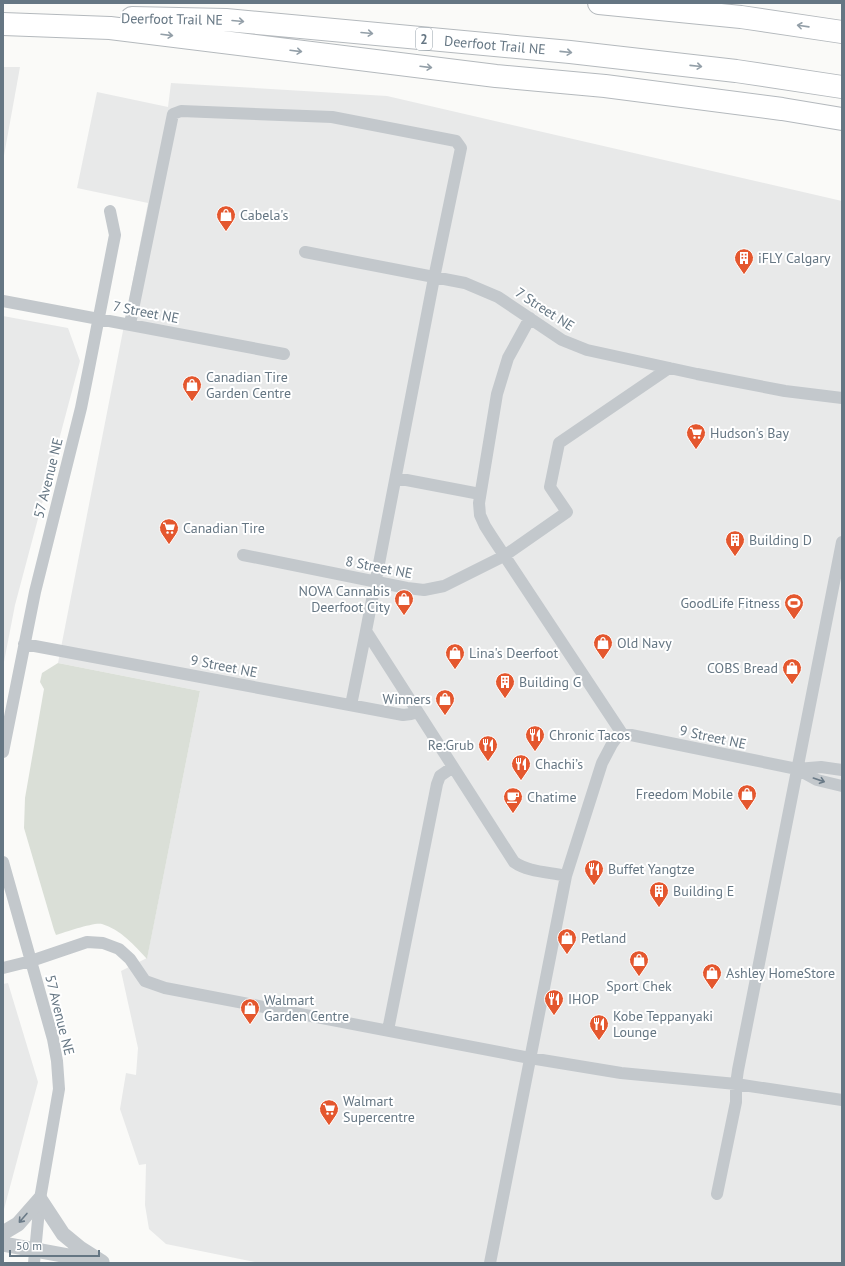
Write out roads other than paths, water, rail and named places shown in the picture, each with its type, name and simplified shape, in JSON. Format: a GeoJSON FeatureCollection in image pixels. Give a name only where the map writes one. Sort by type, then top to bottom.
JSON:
{"type":"FeatureCollection","features":[{"type":"Feature","properties":{"kind":"highway"},"geometry":{"type":"LineString","coordinates":[[599,3],[741,17],[842,32]]}},
{"type":"Feature","properties":{"kind":"highway","name":"Deerfoot Trail NE"},"geometry":{"type":"LineString","coordinates":[[3,16],[226,20],[570,52],[736,71],[842,87]]}},
{"type":"Feature","properties":{"kind":"highway"},"geometry":{"type":"LineString","coordinates":[[3,24],[110,28],[496,76],[605,86],[782,109],[842,119]]}},
{"type":"Feature","properties":{"kind":"highway"},"geometry":{"type":"LineString","coordinates":[[605,86],[683,105],[758,116],[842,132]]}},
{"type":"Feature","properties":{"kind":"street"},"geometry":{"type":"LineString","coordinates":[[130,324],[173,114],[180,111],[332,117],[456,141],[461,148],[434,278],[352,705]]}},
{"type":"Feature","properties":{"kind":"street","name":"57 Avenue NE"},"geometry":{"type":"LineString","coordinates":[[3,752],[35,592],[81,408],[99,319],[115,235],[110,211]]}},
{"type":"Feature","properties":{"kind":"street","name":"7 Street NE"},"geometry":{"type":"LineString","coordinates":[[304,252],[465,284],[481,289],[498,296],[556,336],[572,345],[607,355],[785,391],[842,398]]}},
{"type":"Feature","properties":{"kind":"street","name":"7 Street NE"},"geometry":{"type":"LineString","coordinates":[[3,301],[284,354]]}},
{"type":"Feature","properties":{"kind":"street"},"geometry":{"type":"LineString","coordinates":[[490,1263],[566,876],[602,763],[617,737],[623,735],[504,556],[485,526],[480,515],[480,494],[501,377],[508,358],[530,318]]}},
{"type":"Feature","properties":{"kind":"street","name":"8 Street NE"},"geometry":{"type":"LineString","coordinates":[[243,555],[415,589],[435,589],[444,586],[504,556],[567,512],[550,487],[559,443],[669,368]]}},
{"type":"Feature","properties":{"kind":"street"},"geometry":{"type":"LineString","coordinates":[[396,478],[480,494]]}},
{"type":"Feature","properties":{"kind":"street"},"geometry":{"type":"LineString","coordinates":[[717,1194],[736,1102],[736,1084],[842,542]]}},
{"type":"Feature","properties":{"kind":"street"},"geometry":{"type":"LineString","coordinates":[[366,631],[514,862],[520,866],[566,876]]}},
{"type":"Feature","properties":{"kind":"street","name":"9 Street NE"},"geometry":{"type":"LineString","coordinates":[[24,644],[403,715],[418,712]]}},
{"type":"Feature","properties":{"kind":"street","name":"9 Street NE"},"geometry":{"type":"LineString","coordinates":[[623,735],[631,735],[797,769],[821,767],[842,770]]}},
{"type":"Feature","properties":{"kind":"street"},"geometry":{"type":"LineString","coordinates":[[388,1030],[437,784],[440,776],[453,767]]}},
{"type":"Feature","properties":{"kind":"street","name":"9 Street NE"},"geometry":{"type":"LineString","coordinates":[[797,769],[817,780],[842,786]]}},
{"type":"Feature","properties":{"kind":"street","name":"57 Avenue NE"},"geometry":{"type":"LineString","coordinates":[[3,862],[53,1039],[57,1061],[59,1089],[40,1199],[35,1257]]}},
{"type":"Feature","properties":{"kind":"street"},"geometry":{"type":"LineString","coordinates":[[3,968],[31,961],[87,942],[103,943],[118,949],[130,959],[145,981],[165,988],[530,1058],[621,1073],[736,1084],[842,1100]]}},
{"type":"Feature","properties":{"kind":"street"},"geometry":{"type":"LineString","coordinates":[[3,1233],[18,1224],[40,1199],[63,1234],[80,1248],[103,1263]]}},
{"type":"Feature","properties":{"kind":"street"},"geometry":{"type":"LineString","coordinates":[[3,1244],[35,1257],[103,1263]]}},
{"type":"Feature","properties":{"kind":"place","name":"Cabela's"},"geometry":{"type":"Point","coordinates":[226,232]}},
{"type":"Feature","properties":{"kind":"place","name":"iFLY Calgary"},"geometry":{"type":"Point","coordinates":[744,275]}},
{"type":"Feature","properties":{"kind":"place","name":"Canadian Tire Garden Centre"},"geometry":{"type":"Point","coordinates":[192,402]}},
{"type":"Feature","properties":{"kind":"place","name":"Hudson's Bay"},"geometry":{"type":"Point","coordinates":[696,450]}},
{"type":"Feature","properties":{"kind":"place","name":"Canadian Tire"},"geometry":{"type":"Point","coordinates":[169,545]}},
{"type":"Feature","properties":{"kind":"place","name":"Building D"},"geometry":{"type":"Point","coordinates":[735,557]}},
{"type":"Feature","properties":{"kind":"place","name":"NOVA Cannabis Deerfoot City"},"geometry":{"type":"Point","coordinates":[404,616]}},
{"type":"Feature","properties":{"kind":"place","name":"GoodLife Fitness"},"geometry":{"type":"Point","coordinates":[794,620]}},
{"type":"Feature","properties":{"kind":"place","name":"Old Navy"},"geometry":{"type":"Point","coordinates":[603,660]}},
{"type":"Feature","properties":{"kind":"place","name":"Lina's Deerfoot"},"geometry":{"type":"Point","coordinates":[455,670]}},
{"type":"Feature","properties":{"kind":"place","name":"COBS Bread"},"geometry":{"type":"Point","coordinates":[792,685]}},
{"type":"Feature","properties":{"kind":"place","name":"Building G"},"geometry":{"type":"Point","coordinates":[505,699]}},
{"type":"Feature","properties":{"kind":"place","name":"Winners"},"geometry":{"type":"Point","coordinates":[445,716]}},
{"type":"Feature","properties":{"kind":"place","name":"Chronic Tacos"},"geometry":{"type":"Point","coordinates":[535,752]}},
{"type":"Feature","properties":{"kind":"place","name":"Re:Grub"},"geometry":{"type":"Point","coordinates":[488,762]}},
{"type":"Feature","properties":{"kind":"place","name":"Chachi’s"},"geometry":{"type":"Point","coordinates":[521,781]}},
{"type":"Feature","properties":{"kind":"place","name":"Freedom Mobile"},"geometry":{"type":"Point","coordinates":[747,811]}},
{"type":"Feature","properties":{"kind":"place","name":"Chatime"},"geometry":{"type":"Point","coordinates":[513,814]}},
{"type":"Feature","properties":{"kind":"place","name":"Buffet Yangtze"},"geometry":{"type":"Point","coordinates":[594,886]}},
{"type":"Feature","properties":{"kind":"place","name":"Building E"},"geometry":{"type":"Point","coordinates":[659,908]}},
{"type":"Feature","properties":{"kind":"place","name":"Petland"},"geometry":{"type":"Point","coordinates":[567,955]}},
{"type":"Feature","properties":{"kind":"place","name":"Sport Chek"},"geometry":{"type":"Point","coordinates":[639,977]}},
{"type":"Feature","properties":{"kind":"place","name":"Ashley HomeStore"},"geometry":{"type":"Point","coordinates":[712,990]}},
{"type":"Feature","properties":{"kind":"place","name":"IHOP"},"geometry":{"type":"Point","coordinates":[554,1016]}},
{"type":"Feature","properties":{"kind":"place","name":"Walmart Garden Centre"},"geometry":{"type":"Point","coordinates":[250,1025]}},
{"type":"Feature","properties":{"kind":"place","name":"Kobe Teppanyaki Lounge"},"geometry":{"type":"Point","coordinates":[599,1041]}},
{"type":"Feature","properties":{"kind":"place","name":"Walmart Supercentre"},"geometry":{"type":"Point","coordinates":[329,1126]}}]}
